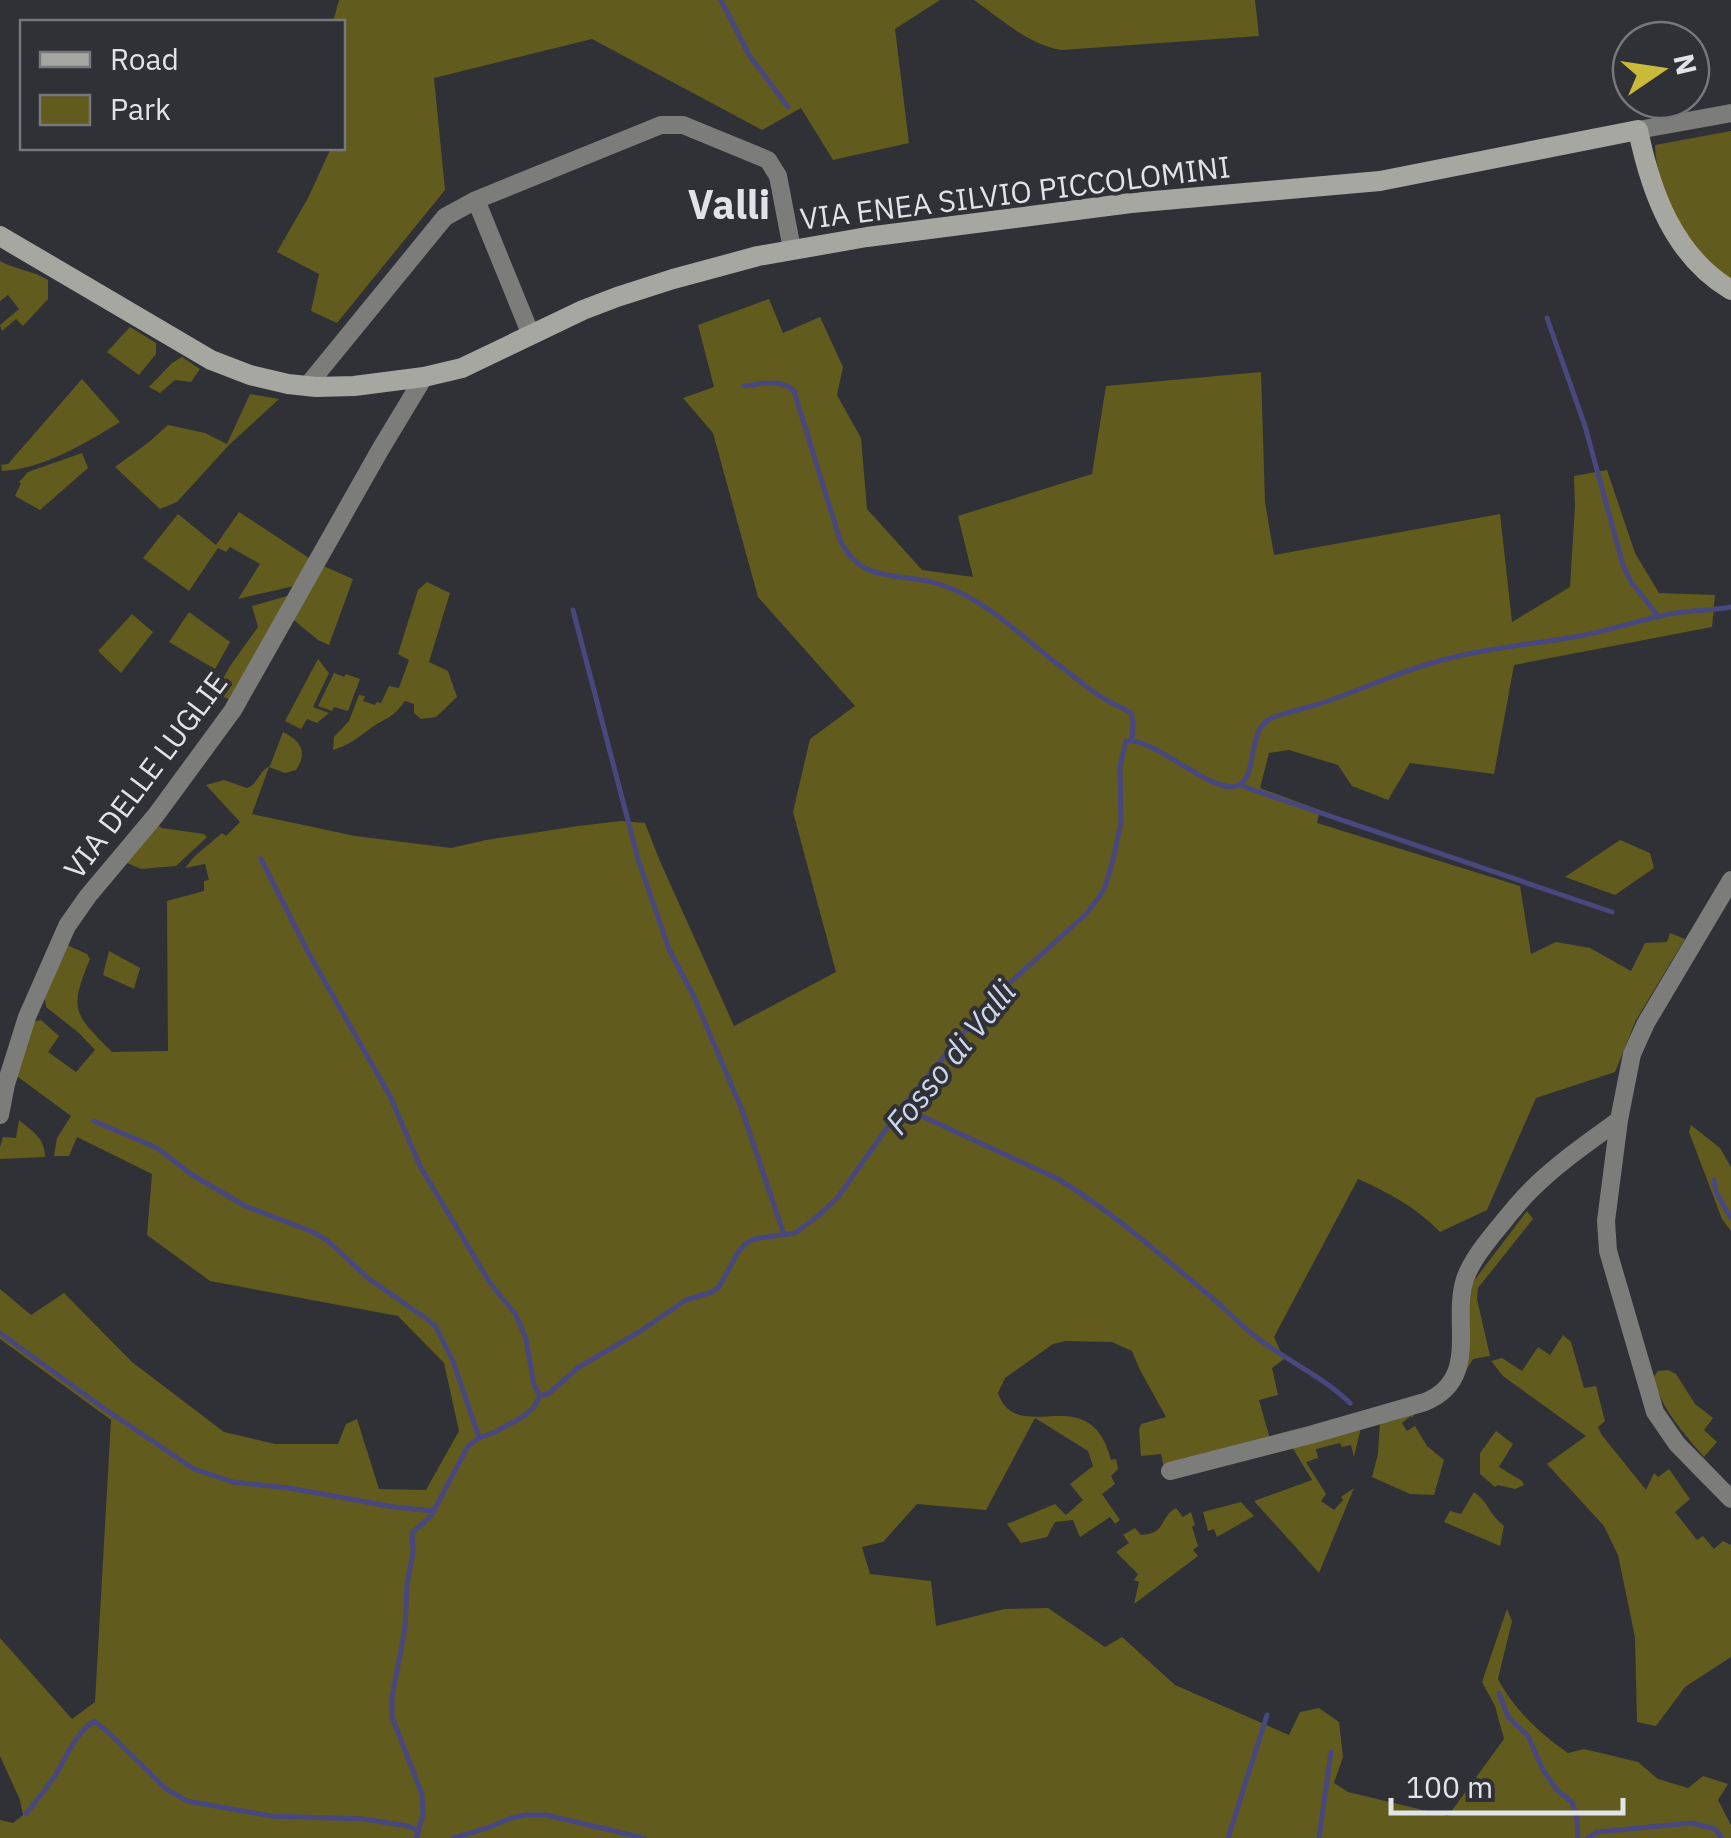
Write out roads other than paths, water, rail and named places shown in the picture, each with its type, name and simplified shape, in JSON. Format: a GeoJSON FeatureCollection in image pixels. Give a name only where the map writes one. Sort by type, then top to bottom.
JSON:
{"type":"FeatureCollection","features":[{"type":"Feature","properties":{"kind":"main road","name":"VIA ENEA SILVIO PICCOLOMINI"},"geometry":{"type":"LineString","coordinates":[[0,236],[210,360],[260,378],[308,386],[354,386],[424,377],[477,362],[584,310],[742,259],[944,226],[1131,203],[1380,181],[1638,130]]}},
{"type":"Feature","properties":{"kind":"main road"},"geometry":{"type":"LineString","coordinates":[[1638,130],[1654,190],[1676,234],[1700,268],[1731,290]]}},
{"type":"Feature","properties":{"kind":"street","name":"VIA ENEA SILVIO PICCOLOMINI"},"geometry":{"type":"LineString","coordinates":[[1638,130],[1731,113]]}},
{"type":"Feature","properties":{"kind":"street"},"geometry":{"type":"LineString","coordinates":[[308,386],[449,214],[654,127],[677,123],[762,157],[772,165],[778,176],[792,250]]}},
{"type":"Feature","properties":{"kind":"street"},"geometry":{"type":"LineString","coordinates":[[476,200],[531,335]]}},
{"type":"Feature","properties":{"kind":"street","name":"VIA DELLE LUGLIE"},"geometry":{"type":"LineString","coordinates":[[0,1114],[24,1028],[67,926],[225,722],[424,377]]}},
{"type":"Feature","properties":{"kind":"street"},"geometry":{"type":"LineString","coordinates":[[1731,880],[1637,1042],[1619,1120],[1607,1238],[1655,1412],[1664,1428],[1731,1499]]}},
{"type":"Feature","properties":{"kind":"street"},"geometry":{"type":"LineString","coordinates":[[1170,1471],[1425,1402],[1442,1392],[1451,1383],[1459,1358],[1463,1287],[1474,1261],[1536,1185],[1619,1120]]}},
{"type":"Feature","properties":{"kind":"waterway"},"geometry":{"type":"LineString","coordinates":[[721,0],[749,55],[788,107]]}},
{"type":"Feature","properties":{"kind":"waterway"},"geometry":{"type":"LineString","coordinates":[[1547,318],[1585,426],[1623,565],[1631,582],[1658,616]]}},
{"type":"Feature","properties":{"kind":"waterway"},"geometry":{"type":"LineString","coordinates":[[744,386],[777,383],[794,391],[839,537],[858,564],[884,574],[945,586],[977,602],[1092,691],[1131,713],[1132,740]]}},
{"type":"Feature","properties":{"kind":"waterway","name":"Fosso di Valli"},"geometry":{"type":"LineString","coordinates":[[416,1838],[423,1815],[422,1794],[392,1717],[405,1628],[412,1533],[431,1516],[468,1446],[524,1416],[540,1396],[548,1394],[579,1367],[686,1300],[719,1287],[744,1245],[754,1239],[795,1233],[838,1197],[902,1107],[992,999],[1085,915],[1100,896],[1121,822],[1120,766],[1126,741],[1151,747],[1212,782],[1236,786],[1248,774],[1258,732],[1274,717],[1449,658],[1586,635],[1670,614],[1731,607]]}},
{"type":"Feature","properties":{"kind":"waterway"},"geometry":{"type":"LineString","coordinates":[[573,610],[638,859],[669,949],[695,999],[742,1110],[784,1235]]}},
{"type":"Feature","properties":{"kind":"waterway"},"geometry":{"type":"LineString","coordinates":[[1239,785],[1612,912]]}},
{"type":"Feature","properties":{"kind":"waterway"},"geometry":{"type":"LineString","coordinates":[[261,859],[308,952],[390,1096],[421,1168],[490,1283],[516,1315],[540,1396]]}},
{"type":"Feature","properties":{"kind":"waterway"},"geometry":{"type":"LineString","coordinates":[[902,1107],[1078,1191],[1211,1296],[1256,1337],[1350,1403]]}},
{"type":"Feature","properties":{"kind":"waterway"},"geometry":{"type":"LineString","coordinates":[[94,1121],[157,1148],[245,1206],[313,1232],[369,1279],[427,1319],[436,1327],[453,1361],[479,1437]]}},
{"type":"Feature","properties":{"kind":"waterway"},"geometry":{"type":"LineString","coordinates":[[1714,1180],[1716,1192],[1731,1218]]}},
{"type":"Feature","properties":{"kind":"waterway"},"geometry":{"type":"LineString","coordinates":[[0,1333],[194,1469],[233,1482],[434,1511]]}},
{"type":"Feature","properties":{"kind":"waterway"},"geometry":{"type":"LineString","coordinates":[[1499,1693],[1508,1717],[1528,1736],[1543,1770],[1557,1790],[1572,1802],[1578,1838]]}},
{"type":"Feature","properties":{"kind":"waterway"},"geometry":{"type":"LineString","coordinates":[[1228,1838],[1267,1715]]}},
{"type":"Feature","properties":{"kind":"waterway"},"geometry":{"type":"LineString","coordinates":[[26,1814],[77,1738],[94,1721],[166,1789],[187,1801],[271,1816],[363,1819],[419,1831]]}},
{"type":"Feature","properties":{"kind":"waterway"},"geometry":{"type":"LineString","coordinates":[[1319,1838],[1331,1752]]}},
{"type":"Feature","properties":{"kind":"waterway"},"geometry":{"type":"LineString","coordinates":[[453,1838],[526,1815],[546,1815],[644,1838]]}},
{"type":"Feature","properties":{"kind":"waterway"},"geometry":{"type":"LineString","coordinates":[[1588,1838],[1597,1832],[1691,1823],[1715,1829],[1722,1838]]}},
{"type":"Feature","properties":{"kind":"district","name":"Valli"},"geometry":{"type":"Point","coordinates":[729,204]}}]}
